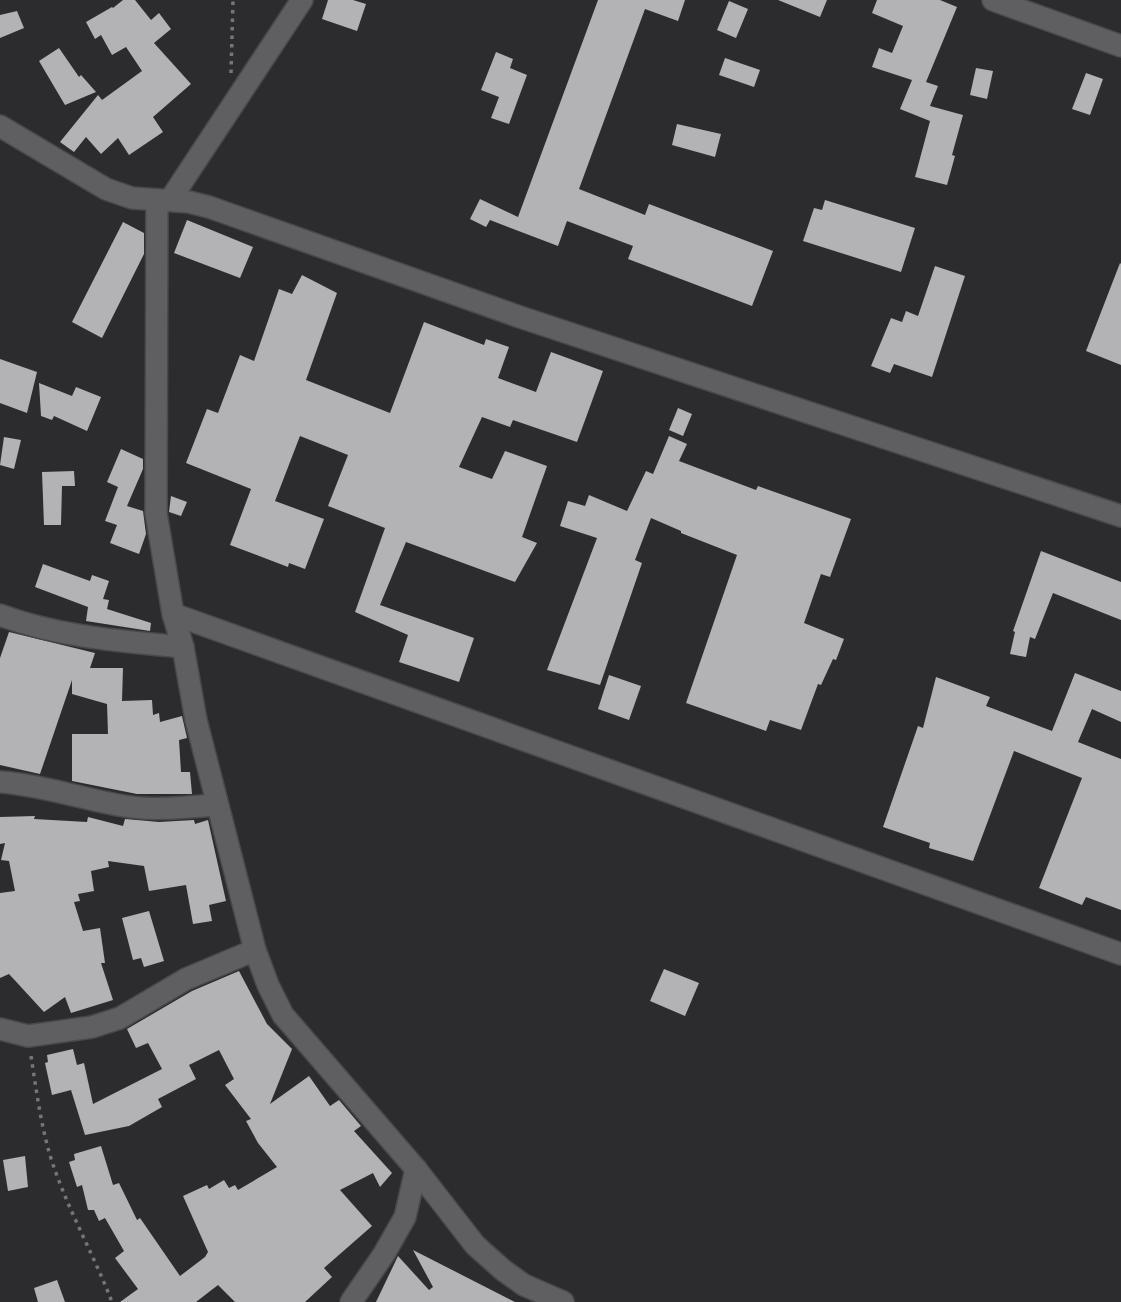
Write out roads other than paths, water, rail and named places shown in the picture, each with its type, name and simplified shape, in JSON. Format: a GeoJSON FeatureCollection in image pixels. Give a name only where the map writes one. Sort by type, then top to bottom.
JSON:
{"type":"FeatureCollection","features":[{"type":"Feature","properties":{"kind":"street"},"geometry":{"type":"LineString","coordinates":[[302,0],[232,106],[164,200],[156,513],[173,614],[183,647],[196,720],[256,950],[268,985],[283,1014],[416,1169],[475,1245],[524,1285],[563,1302]]}},
{"type":"Feature","properties":{"kind":"street"},"geometry":{"type":"LineString","coordinates":[[993,0],[1121,46]]}},
{"type":"Feature","properties":{"kind":"street"},"geometry":{"type":"LineString","coordinates":[[0,126],[106,189],[132,198],[209,206],[520,317],[1121,516]]}},
{"type":"Feature","properties":{"kind":"street"},"geometry":{"type":"LineString","coordinates":[[173,614],[1121,954]]}},
{"type":"Feature","properties":{"kind":"street"},"geometry":{"type":"LineString","coordinates":[[0,615],[30,626],[96,639],[183,647]]}},
{"type":"Feature","properties":{"kind":"street"},"geometry":{"type":"LineString","coordinates":[[0,782],[33,785],[124,806],[153,809],[217,805]]}},
{"type":"Feature","properties":{"kind":"street"},"geometry":{"type":"LineString","coordinates":[[0,1029],[28,1036],[92,1027],[120,1018],[186,979],[256,950]]}},
{"type":"Feature","properties":{"kind":"street"},"geometry":{"type":"LineString","coordinates":[[351,1302],[405,1217],[416,1169]]}}]}
